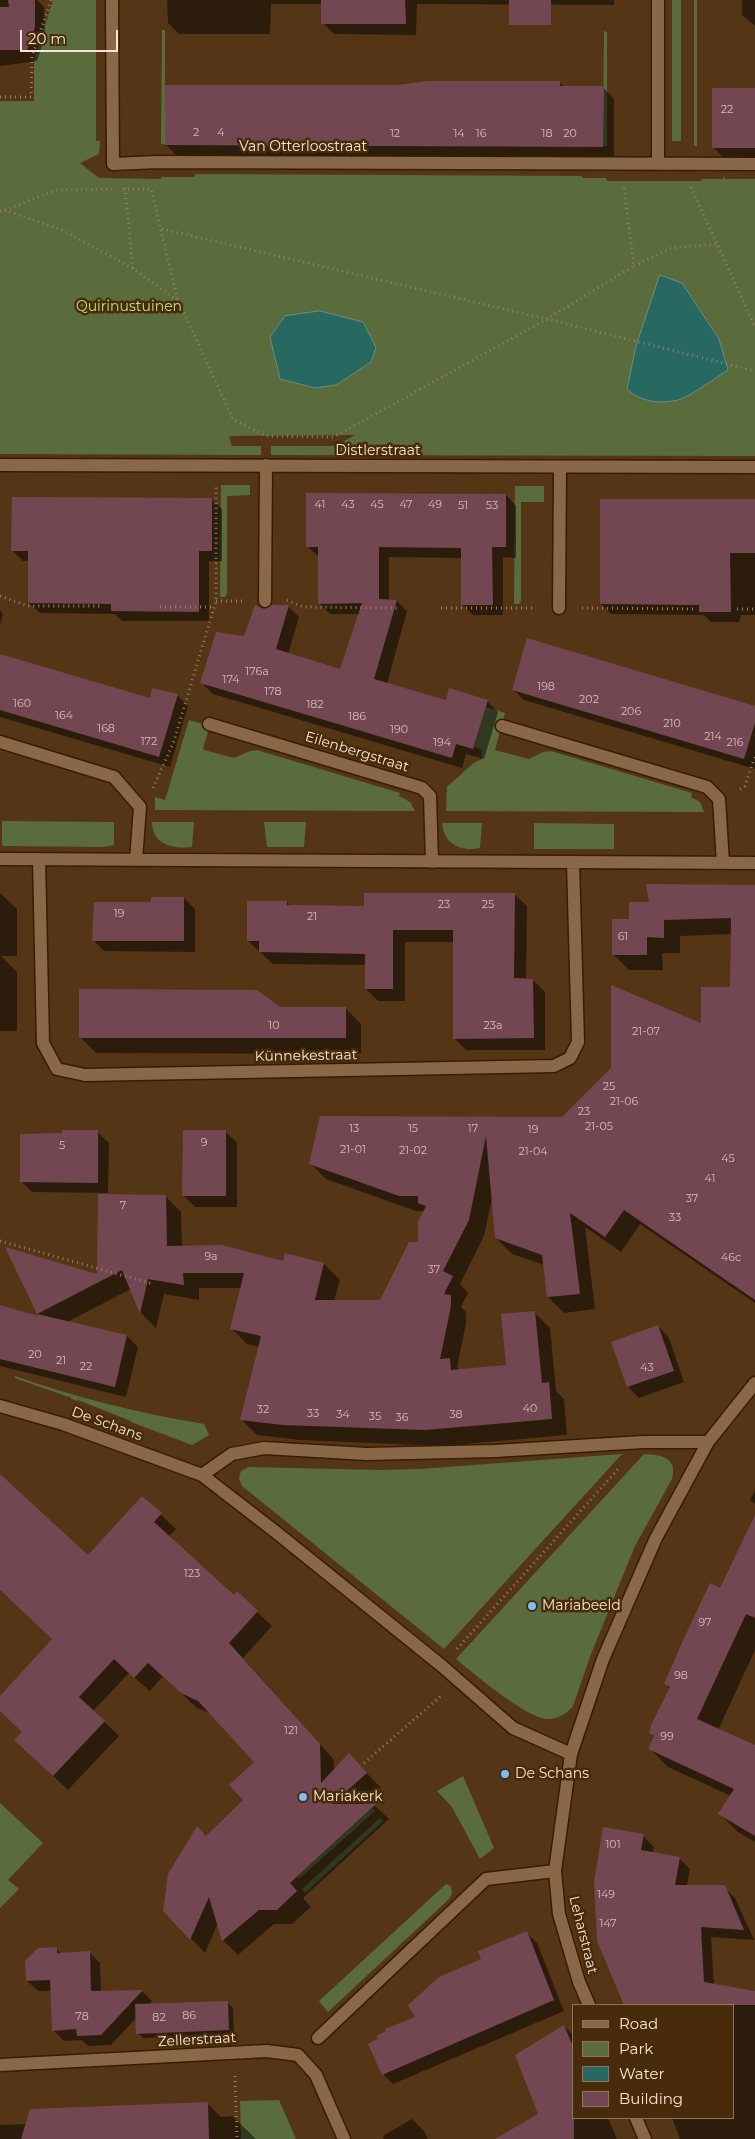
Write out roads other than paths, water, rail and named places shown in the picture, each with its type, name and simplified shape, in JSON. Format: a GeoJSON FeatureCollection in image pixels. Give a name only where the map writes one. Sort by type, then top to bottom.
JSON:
{"type":"FeatureCollection","features":[{"type":"Feature","properties":{"kind":"street","name":"Van Otterloostraat"},"geometry":{"type":"LineString","coordinates":[[112,0],[113,164],[157,162],[755,164]]}},
{"type":"Feature","properties":{"kind":"street"},"geometry":{"type":"LineString","coordinates":[[658,0],[658,164]]}},
{"type":"Feature","properties":{"kind":"street","name":"Distlerstraat"},"geometry":{"type":"LineString","coordinates":[[0,465],[755,468]]}},
{"type":"Feature","properties":{"kind":"street"},"geometry":{"type":"LineString","coordinates":[[265,600],[266,465]]}},
{"type":"Feature","properties":{"kind":"street"},"geometry":{"type":"LineString","coordinates":[[559,608],[560,467]]}},
{"type":"Feature","properties":{"kind":"street","name":"Eilenbergstraat"},"geometry":{"type":"LineString","coordinates":[[209,724],[422,788],[430,796],[432,862]]}},
{"type":"Feature","properties":{"kind":"street"},"geometry":{"type":"LineString","coordinates":[[502,726],[707,787],[719,799],[723,863]]}},
{"type":"Feature","properties":{"kind":"street"},"geometry":{"type":"LineString","coordinates":[[0,742],[114,777],[140,807],[136,860]]}},
{"type":"Feature","properties":{"kind":"street"},"geometry":{"type":"LineString","coordinates":[[0,859],[755,863]]}},
{"type":"Feature","properties":{"kind":"street","name":"Künnekestraat"},"geometry":{"type":"LineString","coordinates":[[38,859],[43,1043],[56,1069],[85,1075],[554,1066],[570,1058],[578,1042],[573,862]]}},
{"type":"Feature","properties":{"kind":"street"},"geometry":{"type":"LineString","coordinates":[[318,2038],[486,1880],[555,1871],[571,1754],[606,1650],[656,1538],[708,1442],[755,1383]]}},
{"type":"Feature","properties":{"kind":"street","name":"De Schans"},"geometry":{"type":"LineString","coordinates":[[0,1406],[63,1424],[202,1475],[277,1532],[442,1666],[513,1728],[571,1754]]}},
{"type":"Feature","properties":{"kind":"street"},"geometry":{"type":"LineString","coordinates":[[202,1475],[232,1454],[264,1448],[367,1454],[496,1451],[643,1442],[708,1442]]}},
{"type":"Feature","properties":{"kind":"street","name":"Leharstraat"},"geometry":{"type":"LineString","coordinates":[[555,1871],[560,1914],[579,1982],[589,2004]]}},
{"type":"Feature","properties":{"kind":"street","name":"Zellerstraat"},"geometry":{"type":"LineString","coordinates":[[0,2065],[267,2051],[298,2055],[316,2075],[344,2139]]}},
{"type":"Feature","properties":{"kind":"street"},"geometry":{"type":"LineString","coordinates":[[636,2119],[645,2139]]}},
{"type":"Feature","properties":{"kind":"water"},"geometry":{"type":"Polygon","coordinates":[[[660,275],[682,283],[719,339],[728,370],[683,398],[664,402],[638,397],[627,389],[636,346],[660,275]]]}},
{"type":"Feature","properties":{"kind":"water"},"geometry":{"type":"Polygon","coordinates":[[[320,311],[363,322],[376,347],[371,362],[336,385],[315,388],[280,379],[270,337],[285,316],[320,311]]]}},
{"type":"Feature","properties":{"kind":"place","name":"Mariabeeld"},"geometry":{"type":"Point","coordinates":[532,1606]}},
{"type":"Feature","properties":{"kind":"place","name":"De Schans"},"geometry":{"type":"Point","coordinates":[505,1774]}},
{"type":"Feature","properties":{"kind":"place","name":"Mariakerk"},"geometry":{"type":"Point","coordinates":[303,1797]}},
{"type":"Feature","properties":{"kind":"park label","name":"Quirinustuinen"},"geometry":{"type":"Point","coordinates":[129,307]}}]}
